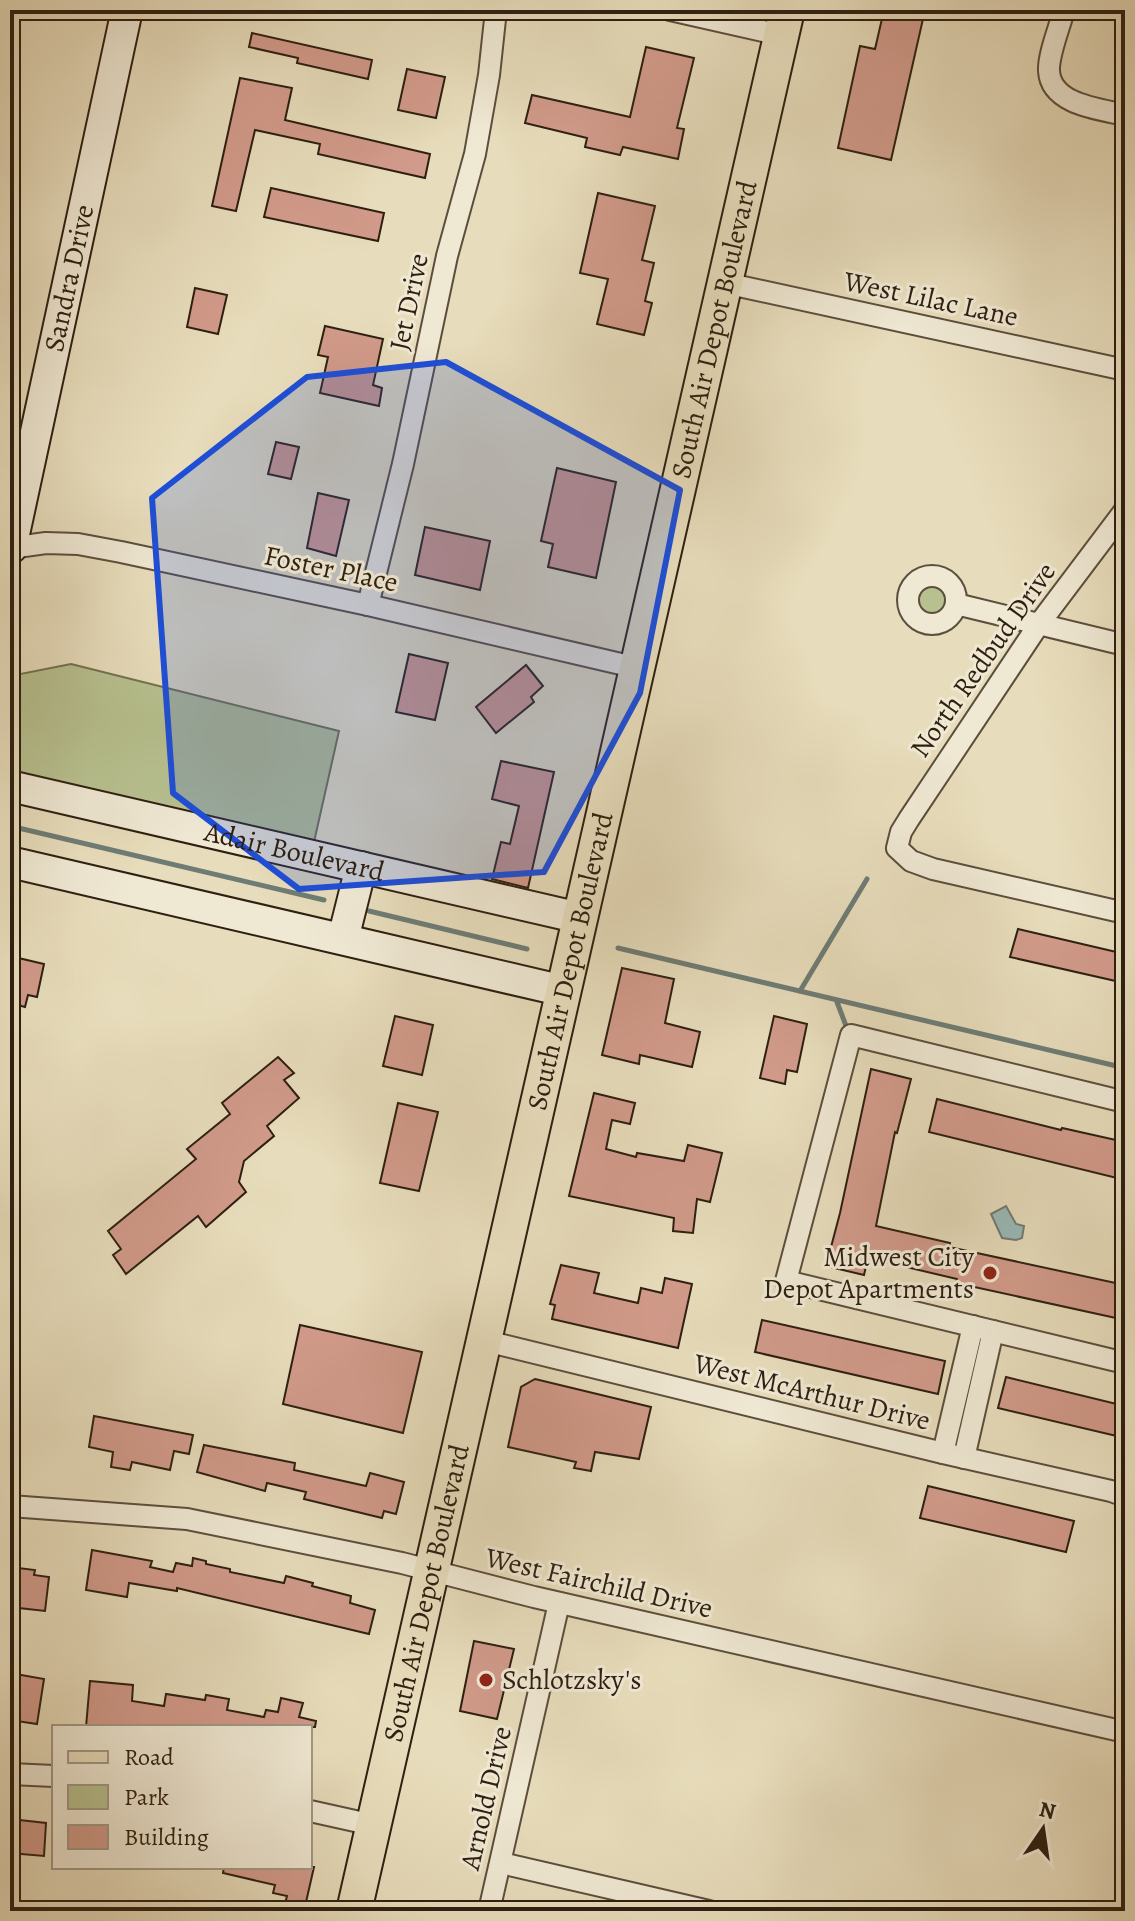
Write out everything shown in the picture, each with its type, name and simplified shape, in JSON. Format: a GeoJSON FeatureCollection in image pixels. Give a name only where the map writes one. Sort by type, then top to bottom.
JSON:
{"type":"FeatureCollection","features":[{"type":"Feature","properties":{"kind":"main road","name":"South Air Depot Boulevard"},"geometry":{"type":"LineString","coordinates":[[354,1911],[784,23]]}},
{"type":"Feature","properties":{"kind":"street","name":"Sandra Drive"},"geometry":{"type":"LineString","coordinates":[[10,548],[127,10]]}},
{"type":"Feature","properties":{"kind":"street","name":"Jet Drive"},"geometry":{"type":"LineString","coordinates":[[368,605],[403,464],[447,256],[475,154],[489,75],[496,10]]}},
{"type":"Feature","properties":{"kind":"street"},"geometry":{"type":"LineString","coordinates":[[670,10],[784,23]]}},
{"type":"Feature","properties":{"kind":"street"},"geometry":{"type":"LineString","coordinates":[[1064,10],[1049,72],[1056,87],[1075,103],[1125,115]]}},
{"type":"Feature","properties":{"kind":"street","name":"West Lilac Lane"},"geometry":{"type":"LineString","coordinates":[[725,283],[1125,370]]}},
{"type":"Feature","properties":{"kind":"street","name":"North Redbud Drive"},"geometry":{"type":"LineString","coordinates":[[1125,510],[1039,624],[909,819],[901,832],[897,848],[911,861],[933,869],[1125,913]]}},
{"type":"Feature","properties":{"kind":"street","name":"Foster Place"},"geometry":{"type":"LineString","coordinates":[[10,548],[46,543],[78,544],[368,605],[638,668]]}},
{"type":"Feature","properties":{"kind":"street"},"geometry":{"type":"LineString","coordinates":[[956,604],[1125,645]]}},
{"type":"Feature","properties":{"kind":"street","name":"Adair Boulevard"},"geometry":{"type":"LineString","coordinates":[[10,786],[580,918]]}},
{"type":"Feature","properties":{"kind":"street"},"geometry":{"type":"LineString","coordinates":[[10,862],[564,991]]}},
{"type":"Feature","properties":{"kind":"street"},"geometry":{"type":"LineString","coordinates":[[343,939],[361,867]]}},
{"type":"Feature","properties":{"kind":"street"},"geometry":{"type":"LineString","coordinates":[[1125,1102],[851,1035],[786,1281],[1125,1363]]}},
{"type":"Feature","properties":{"kind":"street"},"geometry":{"type":"LineString","coordinates":[[943,1453],[973,1326]]}},
{"type":"Feature","properties":{"kind":"street"},"geometry":{"type":"LineString","coordinates":[[964,1458],[993,1331]]}},
{"type":"Feature","properties":{"kind":"street","name":"West McArthur Drive"},"geometry":{"type":"LineString","coordinates":[[486,1341],[1125,1496]]}},
{"type":"Feature","properties":{"kind":"street","name":"West Fairchild Drive"},"geometry":{"type":"LineString","coordinates":[[10,1506],[187,1519],[402,1563],[559,1603],[1125,1732]]}},
{"type":"Feature","properties":{"kind":"street","name":"Arnold Drive"},"geometry":{"type":"LineString","coordinates":[[489,1911],[559,1603]]}},
{"type":"Feature","properties":{"kind":"street"},"geometry":{"type":"LineString","coordinates":[[10,1774],[52,1776]]}},
{"type":"Feature","properties":{"kind":"street"},"geometry":{"type":"LineString","coordinates":[[312,1811],[373,1825]]}},
{"type":"Feature","properties":{"kind":"street"},"geometry":{"type":"LineString","coordinates":[[501,1863],[709,1911]]}},
{"type":"Feature","properties":{"kind":"highlighted area"},"geometry":{"type":"Polygon","coordinates":[[[446,362],[680,490],[640,693],[544,872],[299,889],[173,793],[152,498],[307,377],[446,362]]]}},
{"type":"Feature","properties":{"kind":"green space"},"geometry":{"type":"Polygon","coordinates":[[[932,586],[942,590],[946,600],[942,610],[932,614],[922,610],[918,600],[922,590],[932,586]]]}},
{"type":"Feature","properties":{"kind":"green space"},"geometry":{"type":"Polygon","coordinates":[[[71,664],[339,731],[314,842],[10,770],[10,676],[71,664]]]}},
{"type":"Feature","properties":{"kind":"water"},"geometry":{"type":"Polygon","coordinates":[[[1006,1206],[1016,1224],[1024,1226],[1022,1238],[1002,1238],[991,1214],[1006,1206]]]}},
{"type":"Feature","properties":{"kind":"building"},"geometry":{"type":"Polygon","coordinates":[[[884,10],[925,10],[891,160],[838,148],[860,46],[875,49],[884,10]]]}},
{"type":"Feature","properties":{"kind":"building"},"geometry":{"type":"Polygon","coordinates":[[[252,33],[372,60],[368,79],[297,63],[298,58],[249,47],[252,33]]]}},
{"type":"Feature","properties":{"kind":"building"},"geometry":{"type":"Polygon","coordinates":[[[646,47],[694,58],[677,128],[684,129],[678,159],[623,147],[620,155],[585,147],[587,138],[525,123],[532,95],[630,117],[646,47]]]}},
{"type":"Feature","properties":{"kind":"building"},"geometry":{"type":"Polygon","coordinates":[[[407,69],[445,77],[436,118],[398,110],[407,69]]]}},
{"type":"Feature","properties":{"kind":"building"},"geometry":{"type":"Polygon","coordinates":[[[240,78],[292,88],[285,120],[430,154],[425,178],[318,154],[320,144],[255,130],[236,211],[212,206],[240,78]]]}},
{"type":"Feature","properties":{"kind":"building"},"geometry":{"type":"Polygon","coordinates":[[[271,188],[384,213],[378,241],[264,217],[271,188]]]}},
{"type":"Feature","properties":{"kind":"building"},"geometry":{"type":"Polygon","coordinates":[[[598,193],[655,206],[642,260],[654,263],[645,301],[652,303],[644,335],[597,324],[608,279],[580,273],[598,193]]]}},
{"type":"Feature","properties":{"kind":"building"},"geometry":{"type":"Polygon","coordinates":[[[195,288],[227,295],[218,334],[187,327],[195,288]]]}},
{"type":"Feature","properties":{"kind":"building"},"geometry":{"type":"Polygon","coordinates":[[[325,326],[383,339],[373,385],[382,388],[379,406],[320,393],[328,357],[318,355],[325,326]]]}},
{"type":"Feature","properties":{"kind":"building"},"geometry":{"type":"Polygon","coordinates":[[[276,442],[299,447],[291,479],[268,474],[276,442]]]}},
{"type":"Feature","properties":{"kind":"building"},"geometry":{"type":"Polygon","coordinates":[[[557,468],[616,482],[596,578],[548,567],[553,544],[541,541],[557,468]]]}},
{"type":"Feature","properties":{"kind":"building"},"geometry":{"type":"Polygon","coordinates":[[[318,493],[349,500],[336,556],[307,548],[318,493]]]}},
{"type":"Feature","properties":{"kind":"building"},"geometry":{"type":"Polygon","coordinates":[[[425,527],[490,541],[480,590],[415,575],[425,527]]]}},
{"type":"Feature","properties":{"kind":"building"},"geometry":{"type":"Polygon","coordinates":[[[409,654],[448,663],[435,720],[396,712],[409,654]]]}},
{"type":"Feature","properties":{"kind":"building"},"geometry":{"type":"Polygon","coordinates":[[[526,665],[543,686],[531,697],[534,702],[496,733],[476,707],[526,665]]]}},
{"type":"Feature","properties":{"kind":"building"},"geometry":{"type":"Polygon","coordinates":[[[501,761],[554,772],[528,888],[492,879],[501,842],[510,844],[519,806],[492,799],[501,761]]]}},
{"type":"Feature","properties":{"kind":"building"},"geometry":{"type":"Polygon","coordinates":[[[1018,929],[1125,954],[1120,982],[1010,957],[1018,929]]]}},
{"type":"Feature","properties":{"kind":"building"},"geometry":{"type":"Polygon","coordinates":[[[10,956],[44,964],[37,997],[28,995],[25,1007],[10,1003],[10,956]]]}},
{"type":"Feature","properties":{"kind":"building"},"geometry":{"type":"Polygon","coordinates":[[[622,968],[674,979],[665,1023],[700,1032],[692,1067],[640,1055],[639,1064],[602,1055],[622,968]]]}},
{"type":"Feature","properties":{"kind":"building"},"geometry":{"type":"Polygon","coordinates":[[[395,1016],[433,1025],[422,1075],[383,1066],[395,1016]]]}},
{"type":"Feature","properties":{"kind":"building"},"geometry":{"type":"Polygon","coordinates":[[[774,1016],[807,1024],[797,1072],[787,1070],[785,1084],[760,1078],[774,1016]]]}},
{"type":"Feature","properties":{"kind":"building"},"geometry":{"type":"Polygon","coordinates":[[[278,1057],[294,1073],[284,1080],[299,1098],[267,1126],[274,1136],[244,1161],[239,1182],[246,1192],[206,1227],[198,1216],[126,1274],[113,1255],[121,1249],[108,1231],[196,1159],[187,1149],[230,1114],[222,1103],[278,1057]]]}},
{"type":"Feature","properties":{"kind":"building"},"geometry":{"type":"Polygon","coordinates":[[[871,1069],[911,1079],[895,1132],[876,1226],[950,1243],[949,1247],[1125,1285],[1125,1320],[956,1283],[957,1279],[868,1258],[864,1275],[826,1266],[871,1069]]]}},
{"type":"Feature","properties":{"kind":"building"},"geometry":{"type":"Polygon","coordinates":[[[594,1093],[635,1103],[630,1124],[612,1120],[606,1149],[636,1157],[637,1153],[684,1161],[688,1145],[722,1153],[710,1202],[697,1199],[693,1233],[673,1231],[674,1218],[569,1196],[594,1093]]]}},
{"type":"Feature","properties":{"kind":"building"},"geometry":{"type":"Polygon","coordinates":[[[937,1099],[1061,1130],[1116,1140],[1115,1148],[1125,1149],[1125,1180],[929,1132],[937,1099]]]}},
{"type":"Feature","properties":{"kind":"building"},"geometry":{"type":"Polygon","coordinates":[[[398,1103],[438,1112],[419,1191],[380,1183],[398,1103]]]}},
{"type":"Feature","properties":{"kind":"building"},"geometry":{"type":"Polygon","coordinates":[[[561,1265],[599,1273],[594,1293],[638,1303],[641,1288],[662,1293],[665,1278],[692,1284],[678,1348],[552,1319],[555,1305],[550,1304],[561,1265]]]}},
{"type":"Feature","properties":{"kind":"building"},"geometry":{"type":"Polygon","coordinates":[[[762,1320],[945,1361],[938,1394],[755,1352],[762,1320]]]}},
{"type":"Feature","properties":{"kind":"building"},"geometry":{"type":"Polygon","coordinates":[[[300,1325],[422,1352],[403,1433],[283,1404],[300,1325]]]}},
{"type":"Feature","properties":{"kind":"building"},"geometry":{"type":"Polygon","coordinates":[[[1006,1377],[1125,1406],[1125,1438],[998,1408],[1006,1377]]]}},
{"type":"Feature","properties":{"kind":"building"},"geometry":{"type":"Polygon","coordinates":[[[535,1379],[651,1407],[639,1459],[595,1452],[591,1471],[574,1468],[576,1462],[508,1447],[521,1387],[535,1379]]]}},
{"type":"Feature","properties":{"kind":"building"},"geometry":{"type":"Polygon","coordinates":[[[94,1416],[193,1435],[189,1454],[174,1451],[170,1470],[132,1462],[130,1470],[111,1467],[113,1452],[89,1447],[94,1416]]]}},
{"type":"Feature","properties":{"kind":"building"},"geometry":{"type":"Polygon","coordinates":[[[204,1445],[295,1463],[294,1470],[366,1486],[370,1473],[404,1482],[396,1514],[384,1511],[382,1518],[304,1499],[306,1492],[267,1483],[265,1491],[197,1472],[204,1445]]]}},
{"type":"Feature","properties":{"kind":"building"},"geometry":{"type":"Polygon","coordinates":[[[928,1486],[1074,1521],[1066,1552],[920,1518],[928,1486]]]}},
{"type":"Feature","properties":{"kind":"building"},"geometry":{"type":"Polygon","coordinates":[[[92,1550],[152,1561],[150,1567],[173,1572],[176,1563],[192,1566],[193,1558],[230,1569],[230,1572],[284,1583],[286,1576],[313,1583],[312,1586],[351,1596],[350,1603],[375,1610],[369,1634],[177,1588],[177,1591],[129,1583],[127,1597],[86,1590],[92,1550]]]}},
{"type":"Feature","properties":{"kind":"building"},"geometry":{"type":"Polygon","coordinates":[[[10,1567],[35,1570],[34,1575],[49,1577],[45,1611],[10,1607],[10,1567]]]}},
{"type":"Feature","properties":{"kind":"building","name":"Schlotzsky's"},"geometry":{"type":"Polygon","coordinates":[[[474,1641],[514,1649],[497,1719],[460,1711],[474,1641]]]}},
{"type":"Feature","properties":{"kind":"building"},"geometry":{"type":"Polygon","coordinates":[[[10,1673],[44,1679],[37,1724],[10,1720],[10,1673]]]}},
{"type":"Feature","properties":{"kind":"building"},"geometry":{"type":"Polygon","coordinates":[[[90,1681],[133,1685],[132,1701],[164,1706],[166,1694],[205,1700],[206,1695],[229,1699],[227,1710],[264,1717],[266,1710],[278,1712],[281,1698],[303,1703],[299,1717],[316,1721],[315,1727],[86,1725],[90,1681]]]}},
{"type":"Feature","properties":{"kind":"building"},"geometry":{"type":"Polygon","coordinates":[[[10,1819],[46,1823],[44,1856],[10,1853],[10,1819]]]}},
{"type":"Feature","properties":{"kind":"building"},"geometry":{"type":"Polygon","coordinates":[[[314,1867],[304,1911],[283,1911],[287,1896],[273,1893],[275,1885],[223,1873],[224,1869],[314,1867]]]}},
{"type":"Feature","properties":{"kind":"waterway"},"geometry":{"type":"LineString","coordinates":[[10,826],[324,900]]}},
{"type":"Feature","properties":{"kind":"waterway"},"geometry":{"type":"LineString","coordinates":[[800,991],[867,879]]}},
{"type":"Feature","properties":{"kind":"waterway"},"geometry":{"type":"LineString","coordinates":[[369,911],[527,949]]}},
{"type":"Feature","properties":{"kind":"waterway"},"geometry":{"type":"LineString","coordinates":[[618,948],[1125,1068]]}},
{"type":"Feature","properties":{"kind":"waterway"},"geometry":{"type":"LineString","coordinates":[[837,1002],[848,1031]]}},
{"type":"Feature","properties":{"kind":"place","name":"Midwest City Depot Apartments"},"geometry":{"type":"Point","coordinates":[990,1273]}},
{"type":"Feature","properties":{"kind":"place","name":"Schlotzsky's"},"geometry":{"type":"Point","coordinates":[486,1680]}}]}
